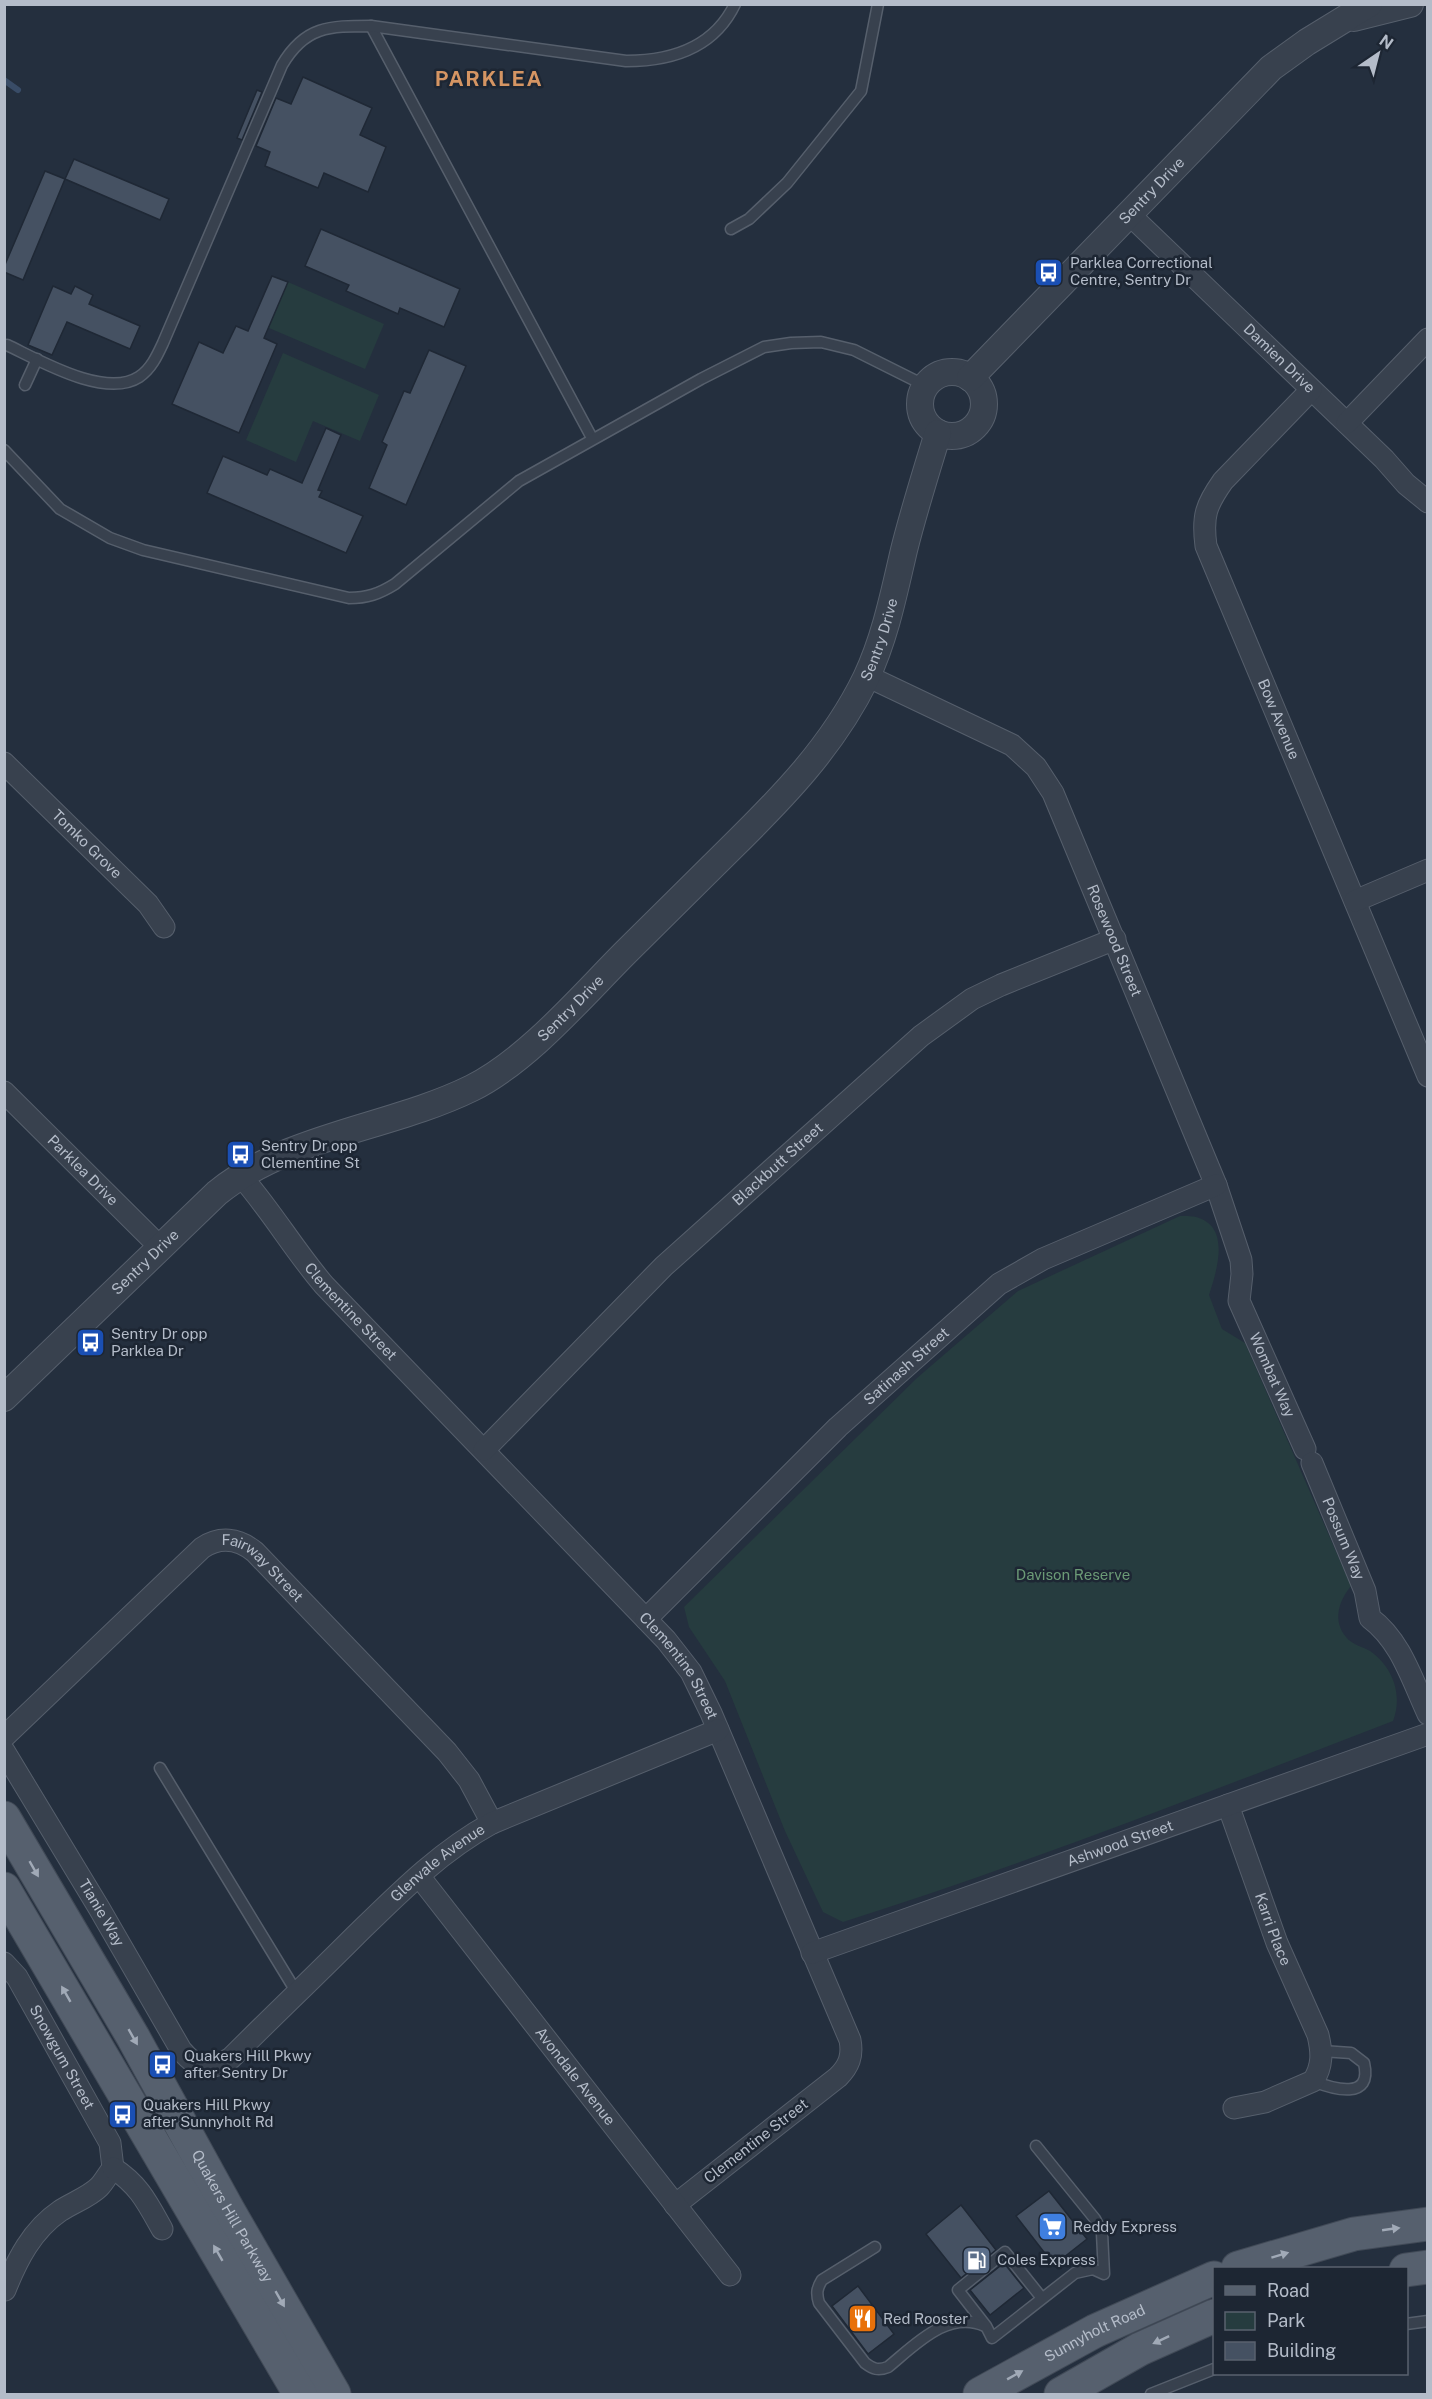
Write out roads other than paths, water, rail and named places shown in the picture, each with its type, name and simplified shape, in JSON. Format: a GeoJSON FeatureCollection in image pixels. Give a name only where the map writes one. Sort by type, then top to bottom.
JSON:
{"type":"FeatureCollection","features":[{"type":"Feature","properties":{"kind":"main road","name":"Quakers Hill Parkway"},"geometry":{"type":"LineString","coordinates":[[4,1818],[133,2037],[325,2393]]}},
{"type":"Feature","properties":{"kind":"main road","name":"Quakers Hill Parkway"},"geometry":{"type":"LineString","coordinates":[[4,1888],[325,2393]]}},
{"type":"Feature","properties":{"kind":"main road"},"geometry":{"type":"LineString","coordinates":[[1241,2267],[1354,2234],[1428,2224]]}},
{"type":"Feature","properties":{"kind":"main road"},"geometry":{"type":"LineString","coordinates":[[1408,2270],[1428,2267]]}},
{"type":"Feature","properties":{"kind":"main road","name":"Sunnyholt Road"},"geometry":{"type":"LineString","coordinates":[[980,2394],[1095,2331],[1213,2279]]}},
{"type":"Feature","properties":{"kind":"main road"},"geometry":{"type":"LineString","coordinates":[[1061,2394],[1140,2349],[1213,2317]]}},
{"type":"Feature","properties":{"kind":"street","name":"Sentry Drive"},"geometry":{"type":"LineString","coordinates":[[970,378],[1271,68],[1306,42],[1369,4]]}},
{"type":"Feature","properties":{"kind":"street","name":"Sentry Drive"},"geometry":{"type":"LineString","coordinates":[[1345,20],[1410,4]]}},
{"type":"Feature","properties":{"kind":"street","name":"Damien Drive"},"geometry":{"type":"LineString","coordinates":[[1130,215],[1384,459],[1406,484],[1428,502]]}},
{"type":"Feature","properties":{"kind":"street"},"geometry":{"type":"LineString","coordinates":[[1347,423],[1428,339]]}},
{"type":"Feature","properties":{"kind":"street"},"geometry":{"type":"LineString","coordinates":[[950,372],[970,378],[982,393],[983,411],[980,419],[972,429],[962,435],[950,436],[938,433],[930,428],[920,406],[922,393],[926,386],[933,378],[950,372]]}},
{"type":"Feature","properties":{"kind":"street","name":"Bow Avenue"},"geometry":{"type":"LineString","coordinates":[[1311,390],[1223,481],[1213,495],[1205,512],[1203,526],[1206,546],[1428,1076]]}},
{"type":"Feature","properties":{"kind":"street","name":"Sentry Drive"},"geometry":{"type":"LineString","coordinates":[[4,1398],[218,1193],[240,1175],[292,1150],[433,1105],[474,1087],[503,1068],[565,1013],[797,782],[833,735],[867,676],[888,616],[914,511],[938,433]]}},
{"type":"Feature","properties":{"kind":"street","name":"Rosewood Street"},"geometry":{"type":"LineString","coordinates":[[867,676],[1012,745],[1036,766],[1053,793],[1216,1185],[1241,1260],[1239,1301]]}},
{"type":"Feature","properties":{"kind":"street","name":"Tomko Grove"},"geometry":{"type":"LineString","coordinates":[[4,763],[148,904],[164,927]]}},
{"type":"Feature","properties":{"kind":"street"},"geometry":{"type":"LineString","coordinates":[[1355,901],[1428,870]]}},
{"type":"Feature","properties":{"kind":"street","name":"Blackbutt Street"},"geometry":{"type":"LineString","coordinates":[[484,1450],[664,1266],[930,1029],[972,999],[1114,939]]}},
{"type":"Feature","properties":{"kind":"street","name":"Parklea Drive"},"geometry":{"type":"LineString","coordinates":[[4,1092],[161,1248]]}},
{"type":"Feature","properties":{"kind":"street","name":"Clementine Street"},"geometry":{"type":"LineString","coordinates":[[240,1175],[261,1198],[288,1240],[324,1286],[666,1640],[691,1672],[850,2040],[852,2049],[849,2064],[838,2077],[675,2205]]}},
{"type":"Feature","properties":{"kind":"street","name":"Satinash Street"},"geometry":{"type":"LineString","coordinates":[[646,1619],[838,1427],[999,1284],[1042,1258],[1216,1185]]}},
{"type":"Feature","properties":{"kind":"street","name":"Wombat Way"},"geometry":{"type":"LineString","coordinates":[[1239,1301],[1309,1456]]}},
{"type":"Feature","properties":{"kind":"street","name":"Possum Way"},"geometry":{"type":"LineString","coordinates":[[1309,1456],[1365,1591],[1370,1618],[1381,1626],[1392,1639],[1428,1714]]}},
{"type":"Feature","properties":{"kind":"street","name":"Fairway Street"},"geometry":{"type":"LineString","coordinates":[[4,1737],[202,1548],[210,1542],[231,1539],[241,1542],[255,1552],[447,1752],[469,1780],[492,1823]]}},
{"type":"Feature","properties":{"kind":"street","name":"Glenvale Avenue"},"geometry":{"type":"LineString","coordinates":[[204,2068],[221,2064],[231,2058],[419,1876],[456,1845],[492,1823],[718,1730]]}},
{"type":"Feature","properties":{"kind":"street","name":"Ashwood Street"},"geometry":{"type":"LineString","coordinates":[[812,1953],[1428,1734]]}},
{"type":"Feature","properties":{"kind":"street","name":"Tianie Way"},"geometry":{"type":"LineString","coordinates":[[4,1751],[181,2050],[189,2059],[204,2068]]}},
{"type":"Feature","properties":{"kind":"street","name":"Karri Place"},"geometry":{"type":"LineString","coordinates":[[1228,1805],[1277,1943],[1318,2035],[1322,2051]]}},
{"type":"Feature","properties":{"kind":"street","name":"Avondale Avenue"},"geometry":{"type":"LineString","coordinates":[[419,1876],[730,2276]]}},
{"type":"Feature","properties":{"kind":"street","name":"Snowgum Street"},"geometry":{"type":"LineString","coordinates":[[4,1963],[17,1977],[110,2143],[113,2168]]}},
{"type":"Feature","properties":{"kind":"street"},"geometry":{"type":"LineString","coordinates":[[1234,2108],[1265,2102],[1313,2081],[1321,2064],[1322,2051]]}},
{"type":"Feature","properties":{"kind":"street"},"geometry":{"type":"LineString","coordinates":[[5,2290],[16,2262],[43,2226],[58,2212],[99,2188],[113,2168],[140,2190],[162,2229]]}},
{"type":"Feature","properties":{"kind":"lane"},"geometry":{"type":"LineString","coordinates":[[7,345],[78,376],[111,384],[137,378],[149,369],[163,343],[282,65],[299,41],[310,34],[340,27],[371,26],[626,61],[654,61],[678,55],[700,43],[718,28],[735,4]]}},
{"type":"Feature","properties":{"kind":"lane"},"geometry":{"type":"LineString","coordinates":[[731,229],[749,219],[787,183],[861,91],[878,4]]}},
{"type":"Feature","properties":{"kind":"lane"},"geometry":{"type":"LineString","coordinates":[[371,26],[592,438]]}},
{"type":"Feature","properties":{"kind":"lane"},"geometry":{"type":"LineString","coordinates":[[4,450],[60,509],[110,538],[143,550],[339,596],[365,598],[381,593],[395,584],[519,481],[592,438],[741,357],[765,347],[820,342],[854,350],[926,386]]}},
{"type":"Feature","properties":{"kind":"lane"},"geometry":{"type":"LineString","coordinates":[[25,385],[37,358]]}},
{"type":"Feature","properties":{"kind":"lane"},"geometry":{"type":"LineString","coordinates":[[160,1768],[297,1993]]}},
{"type":"Feature","properties":{"kind":"lane"},"geometry":{"type":"LineString","coordinates":[[1313,2081],[1332,2088],[1353,2089],[1361,2084],[1366,2071],[1364,2063],[1351,2053],[1322,2051]]}},
{"type":"Feature","properties":{"kind":"lane"},"geometry":{"type":"LineString","coordinates":[[1036,2146],[1095,2219],[1105,2245],[1104,2274],[1093,2269],[1075,2273],[1041,2297],[992,2338],[986,2326],[958,2290],[1005,2252],[1041,2297]]}},
{"type":"Feature","properties":{"kind":"lane"},"geometry":{"type":"LineString","coordinates":[[875,2247],[822,2280],[817,2296],[819,2303],[865,2363],[881,2370],[888,2367],[939,2328],[959,2320],[974,2321],[986,2326]]}},
{"type":"Feature","properties":{"kind":"lane"},"geometry":{"type":"LineString","coordinates":[[1408,2324],[1428,2321]]}},
{"type":"Feature","properties":{"kind":"lane"},"geometry":{"type":"LineString","coordinates":[[1151,2394],[1213,2370]]}},
{"type":"Feature","properties":{"kind":"waterway"},"geometry":{"type":"LineString","coordinates":[[4,80],[18,90]]}},
{"type":"Feature","properties":{"kind":"place","name":"Parklea Correctional Centre, Sentry Dr"},"geometry":{"type":"Point","coordinates":[1049,272]}},
{"type":"Feature","properties":{"kind":"place","name":"Sentry Dr opp Clementine St"},"geometry":{"type":"Point","coordinates":[240,1155]}},
{"type":"Feature","properties":{"kind":"place","name":"Sentry Dr opp Parklea Dr"},"geometry":{"type":"Point","coordinates":[90,1343]}},
{"type":"Feature","properties":{"kind":"place","name":"Quakers Hill Pkwy after Sentry Dr"},"geometry":{"type":"Point","coordinates":[163,2065]}},
{"type":"Feature","properties":{"kind":"place","name":"Quakers Hill Pkwy after Sunnyholt Rd"},"geometry":{"type":"Point","coordinates":[122,2114]}},
{"type":"Feature","properties":{"kind":"place","name":"Reddy Express"},"geometry":{"type":"Point","coordinates":[1052,2227]}},
{"type":"Feature","properties":{"kind":"place","name":"Coles Express"},"geometry":{"type":"Point","coordinates":[976,2260]}},
{"type":"Feature","properties":{"kind":"place","name":"Red Rooster"},"geometry":{"type":"Point","coordinates":[862,2319]}},
{"type":"Feature","properties":{"kind":"district","name":"PARKLEA"},"geometry":{"type":"Point","coordinates":[489,79]}},
{"type":"Feature","properties":{"kind":"park label","name":"Davison Reserve"},"geometry":{"type":"Point","coordinates":[1073,1575]}}]}
